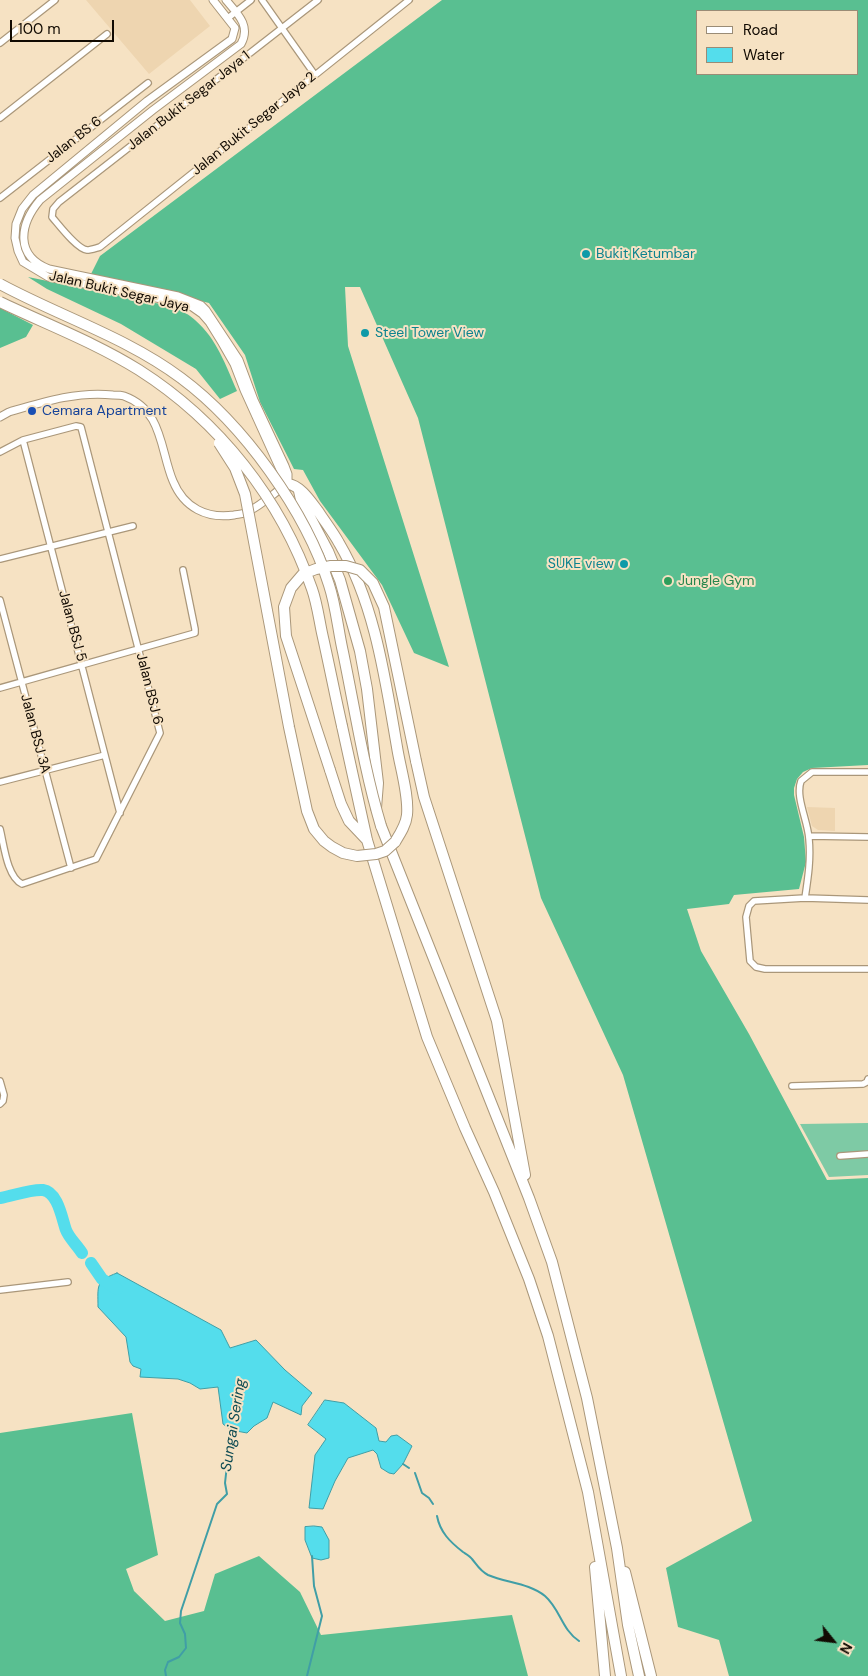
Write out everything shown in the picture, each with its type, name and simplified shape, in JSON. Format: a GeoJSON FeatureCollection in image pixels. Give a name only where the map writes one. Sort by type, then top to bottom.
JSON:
{"type":"FeatureCollection","features":[{"type":"Feature","properties":{"kind":"highway"},"geometry":{"type":"LineString","coordinates":[[0,284],[146,356],[181,378],[215,406],[274,478],[298,517],[316,552],[329,586],[381,826],[529,1198],[552,1262],[585,1388],[617,1548],[628,1625],[639,1676]]}},
{"type":"Feature","properties":{"kind":"highway"},"geometry":{"type":"LineString","coordinates":[[0,302],[101,349],[138,370],[170,391],[200,416],[240,458],[276,511],[295,548],[313,590],[367,840],[427,1036],[494,1192],[529,1279],[548,1336],[588,1492],[620,1676]]}},
{"type":"Feature","properties":{"kind":"highway"},"geometry":{"type":"LineString","coordinates":[[200,416],[235,468],[245,494],[289,727],[307,811],[314,829],[324,841],[344,853],[357,856],[376,854],[385,851],[395,842],[403,830],[407,814],[406,796],[387,689],[373,626],[358,583],[339,543],[309,500],[296,486],[288,484]]}},
{"type":"Feature","properties":{"kind":"highway"},"geometry":{"type":"LineString","coordinates":[[299,490],[301,500],[311,517],[340,580],[360,651],[367,689],[378,783],[376,809]]}},
{"type":"Feature","properties":{"kind":"highway"},"geometry":{"type":"LineString","coordinates":[[367,840],[349,821],[341,804],[286,636],[284,607],[291,588],[303,574],[316,568],[346,566],[360,570],[373,583],[384,607],[424,797],[497,1021],[529,1198]]}},
{"type":"Feature","properties":{"kind":"highway"},"geometry":{"type":"LineString","coordinates":[[588,1492],[605,1676]]}},
{"type":"Feature","properties":{"kind":"highway"},"geometry":{"type":"LineString","coordinates":[[617,1548],[629,1584],[651,1676]]}},
{"type":"Feature","properties":{"kind":"street"},"geometry":{"type":"LineString","coordinates":[[0,43],[55,0]]}},
{"type":"Feature","properties":{"kind":"street"},"geometry":{"type":"LineString","coordinates":[[213,0],[228,18],[251,0]]}},
{"type":"Feature","properties":{"kind":"street"},"geometry":{"type":"LineString","coordinates":[[226,0],[236,12]]}},
{"type":"Feature","properties":{"kind":"street"},"geometry":{"type":"LineString","coordinates":[[262,0],[315,75]]}},
{"type":"Feature","properties":{"kind":"street","name":"Jalan Bukit Segar Jaya 1"},"geometry":{"type":"LineString","coordinates":[[100,247],[88,250],[82,248],[65,232],[52,216],[53,209],[59,202],[318,0]]}},
{"type":"Feature","properties":{"kind":"street","name":"Jalan Bukit Segar Jaya 2"},"geometry":{"type":"LineString","coordinates":[[100,247],[409,0]]}},
{"type":"Feature","properties":{"kind":"street","name":"Jalan Bukit Segar Jaya"},"geometry":{"type":"LineString","coordinates":[[236,12],[245,26],[245,36],[241,44],[153,110],[40,200],[30,211],[24,226],[24,240],[30,256],[38,265],[50,270],[178,296],[201,305],[239,360],[254,400],[285,466],[288,474],[288,484]]}},
{"type":"Feature","properties":{"kind":"street","name":"Jalan Bukit Segar Jaya"},"geometry":{"type":"LineString","coordinates":[[228,18],[235,28],[232,39],[147,101],[33,195],[22,208],[16,224],[15,238],[23,262],[48,277],[177,302],[192,307],[202,314],[209,322],[234,364],[244,390],[288,484]]}},
{"type":"Feature","properties":{"kind":"street"},"geometry":{"type":"LineString","coordinates":[[0,118],[108,34]]}},
{"type":"Feature","properties":{"kind":"street","name":"Jalan BS 6"},"geometry":{"type":"LineString","coordinates":[[0,198],[148,83]]}},
{"type":"Feature","properties":{"kind":"street"},"geometry":{"type":"LineString","coordinates":[[0,417],[16,410],[67,396],[103,394],[124,396],[144,408],[157,425],[173,482],[185,501],[205,514],[214,516],[247,512],[288,484]]}},
{"type":"Feature","properties":{"kind":"street","name":"Jalan BSJ 6"},"geometry":{"type":"LineString","coordinates":[[0,829],[12,874],[16,881],[22,884],[96,858],[160,732],[81,427],[76,426],[24,440]]}},
{"type":"Feature","properties":{"kind":"street"},"geometry":{"type":"LineString","coordinates":[[0,452],[24,440]]}},
{"type":"Feature","properties":{"kind":"street","name":"Jalan BSJ 5"},"geometry":{"type":"LineString","coordinates":[[24,440],[120,813]]}},
{"type":"Feature","properties":{"kind":"street"},"geometry":{"type":"LineString","coordinates":[[0,559],[51,548],[133,526]]}},
{"type":"Feature","properties":{"kind":"street"},"geometry":{"type":"LineString","coordinates":[[0,688],[195,633],[196,629],[182,570]]}},
{"type":"Feature","properties":{"kind":"street","name":"Jalan BSJ 3A"},"geometry":{"type":"LineString","coordinates":[[0,600],[71,868]]}},
{"type":"Feature","properties":{"kind":"street"},"geometry":{"type":"LineString","coordinates":[[0,782],[105,755]]}},
{"type":"Feature","properties":{"kind":"street"},"geometry":{"type":"LineString","coordinates":[[805,898],[810,862],[809,836],[799,794],[799,784],[803,777],[812,772],[868,772]]}},
{"type":"Feature","properties":{"kind":"street"},"geometry":{"type":"LineString","coordinates":[[809,836],[868,837]]}},
{"type":"Feature","properties":{"kind":"street"},"geometry":{"type":"LineString","coordinates":[[868,900],[805,898],[756,900],[746,912],[750,961],[754,966],[765,969],[868,969]]}},
{"type":"Feature","properties":{"kind":"street"},"geometry":{"type":"LineString","coordinates":[[792,1086],[863,1084],[868,1079]]}},
{"type":"Feature","properties":{"kind":"street"},"geometry":{"type":"LineString","coordinates":[[0,1081],[4,1095],[3,1101],[0,1104]]}},
{"type":"Feature","properties":{"kind":"street"},"geometry":{"type":"LineString","coordinates":[[840,1156],[868,1154]]}},
{"type":"Feature","properties":{"kind":"street"},"geometry":{"type":"LineString","coordinates":[[0,1290],[68,1282]]}},
{"type":"Feature","properties":{"kind":"shaded area"},"geometry":{"type":"Polygon","coordinates":[[[86,0],[190,0],[210,26],[149,74],[86,0]]]}},
{"type":"Feature","properties":{"kind":"shaded area"},"geometry":{"type":"Polygon","coordinates":[[[807,807],[835,808],[835,831],[818,830],[812,826],[807,807]]]}},
{"type":"Feature","properties":{"kind":"green space"},"geometry":{"type":"Polygon","coordinates":[[[442,0],[868,0],[868,765],[812,768],[803,772],[797,779],[794,795],[804,837],[806,862],[799,889],[734,895],[729,904],[687,909],[701,951],[749,1034],[827,1180],[868,1178],[868,1676],[729,1676],[719,1640],[678,1627],[666,1568],[752,1521],[623,1075],[541,898],[418,418],[360,287],[345,287],[348,346],[449,667],[414,653],[382,585],[320,501],[303,470],[294,469],[260,402],[245,355],[209,303],[91,274],[100,256],[442,0]]]}},
{"type":"Feature","properties":{"kind":"green space"},"geometry":{"type":"Polygon","coordinates":[[[28,277],[175,307],[186,313],[203,327],[215,344],[237,391],[220,399],[196,369],[121,324],[47,289],[28,277]]]}},
{"type":"Feature","properties":{"kind":"green space"},"geometry":{"type":"Polygon","coordinates":[[[0,308],[33,325],[26,337],[0,348],[0,308]]]}},
{"type":"Feature","properties":{"kind":"green space"},"geometry":{"type":"Polygon","coordinates":[[[868,1123],[868,1175],[829,1177],[800,1124],[868,1123]]]}},
{"type":"Feature","properties":{"kind":"green space"},"geometry":{"type":"Polygon","coordinates":[[[132,1413],[158,1555],[126,1569],[134,1591],[165,1621],[204,1611],[215,1574],[259,1556],[300,1592],[321,1635],[512,1615],[528,1676],[0,1676],[0,1433],[132,1413]]]}},
{"type":"Feature","properties":{"kind":"water"},"geometry":{"type":"Polygon","coordinates":[[[117,1273],[221,1330],[230,1348],[256,1340],[285,1370],[312,1393],[302,1406],[301,1415],[273,1402],[267,1418],[247,1433],[231,1430],[223,1424],[218,1387],[200,1389],[178,1379],[140,1377],[141,1369],[133,1366],[130,1362],[126,1337],[98,1307],[99,1285],[105,1279],[117,1273]]]}},
{"type":"Feature","properties":{"kind":"water"},"geometry":{"type":"Polygon","coordinates":[[[325,1400],[344,1403],[376,1428],[379,1441],[386,1442],[391,1436],[397,1435],[412,1446],[403,1464],[394,1474],[381,1468],[377,1454],[373,1450],[348,1458],[335,1481],[323,1509],[309,1508],[315,1455],[326,1439],[308,1425],[325,1400]]]}},
{"type":"Feature","properties":{"kind":"water"},"geometry":{"type":"Polygon","coordinates":[[[305,1527],[322,1527],[329,1540],[329,1558],[321,1560],[312,1558],[305,1540],[305,1527]]]}},
{"type":"Feature","properties":{"kind":"waterway","name":"Sungai Sering"},"geometry":{"type":"LineString","coordinates":[[0,1198],[33,1191],[43,1190],[48,1192],[59,1207],[67,1233],[82,1253]]}},
{"type":"Feature","properties":{"kind":"waterway","name":"Sungai Sering"},"geometry":{"type":"LineString","coordinates":[[91,1263],[102,1279],[117,1289]]}},
{"type":"Feature","properties":{"kind":"waterway","name":"Sungai Sering"},"geometry":{"type":"LineString","coordinates":[[166,1676],[165,1670],[168,1662],[179,1657],[186,1648],[185,1634],[180,1623],[181,1611],[217,1504],[227,1494],[225,1483],[231,1429]]}},
{"type":"Feature","properties":{"kind":"waterway"},"geometry":{"type":"LineString","coordinates":[[403,1464],[409,1468]]}},
{"type":"Feature","properties":{"kind":"waterway"},"geometry":{"type":"LineString","coordinates":[[415,1473],[422,1493],[433,1504]]}},
{"type":"Feature","properties":{"kind":"waterway"},"geometry":{"type":"LineString","coordinates":[[437,1516],[446,1536],[470,1557],[483,1572],[495,1578],[532,1588],[545,1596],[569,1631],[579,1641]]}},
{"type":"Feature","properties":{"kind":"waterway"},"geometry":{"type":"LineString","coordinates":[[307,1676],[322,1616],[314,1586],[312,1556]]}},
{"type":"Feature","properties":{"kind":"place","name":"Bukit Ketumbar"},"geometry":{"type":"Point","coordinates":[586,254]}},
{"type":"Feature","properties":{"kind":"place","name":"Steel Tower View"},"geometry":{"type":"Point","coordinates":[365,333]}},
{"type":"Feature","properties":{"kind":"place","name":"Cemara Apartment"},"geometry":{"type":"Point","coordinates":[32,411]}},
{"type":"Feature","properties":{"kind":"place","name":"SUKE view"},"geometry":{"type":"Point","coordinates":[624,564]}},
{"type":"Feature","properties":{"kind":"place","name":"Jungle Gym"},"geometry":{"type":"Point","coordinates":[668,581]}}]}
